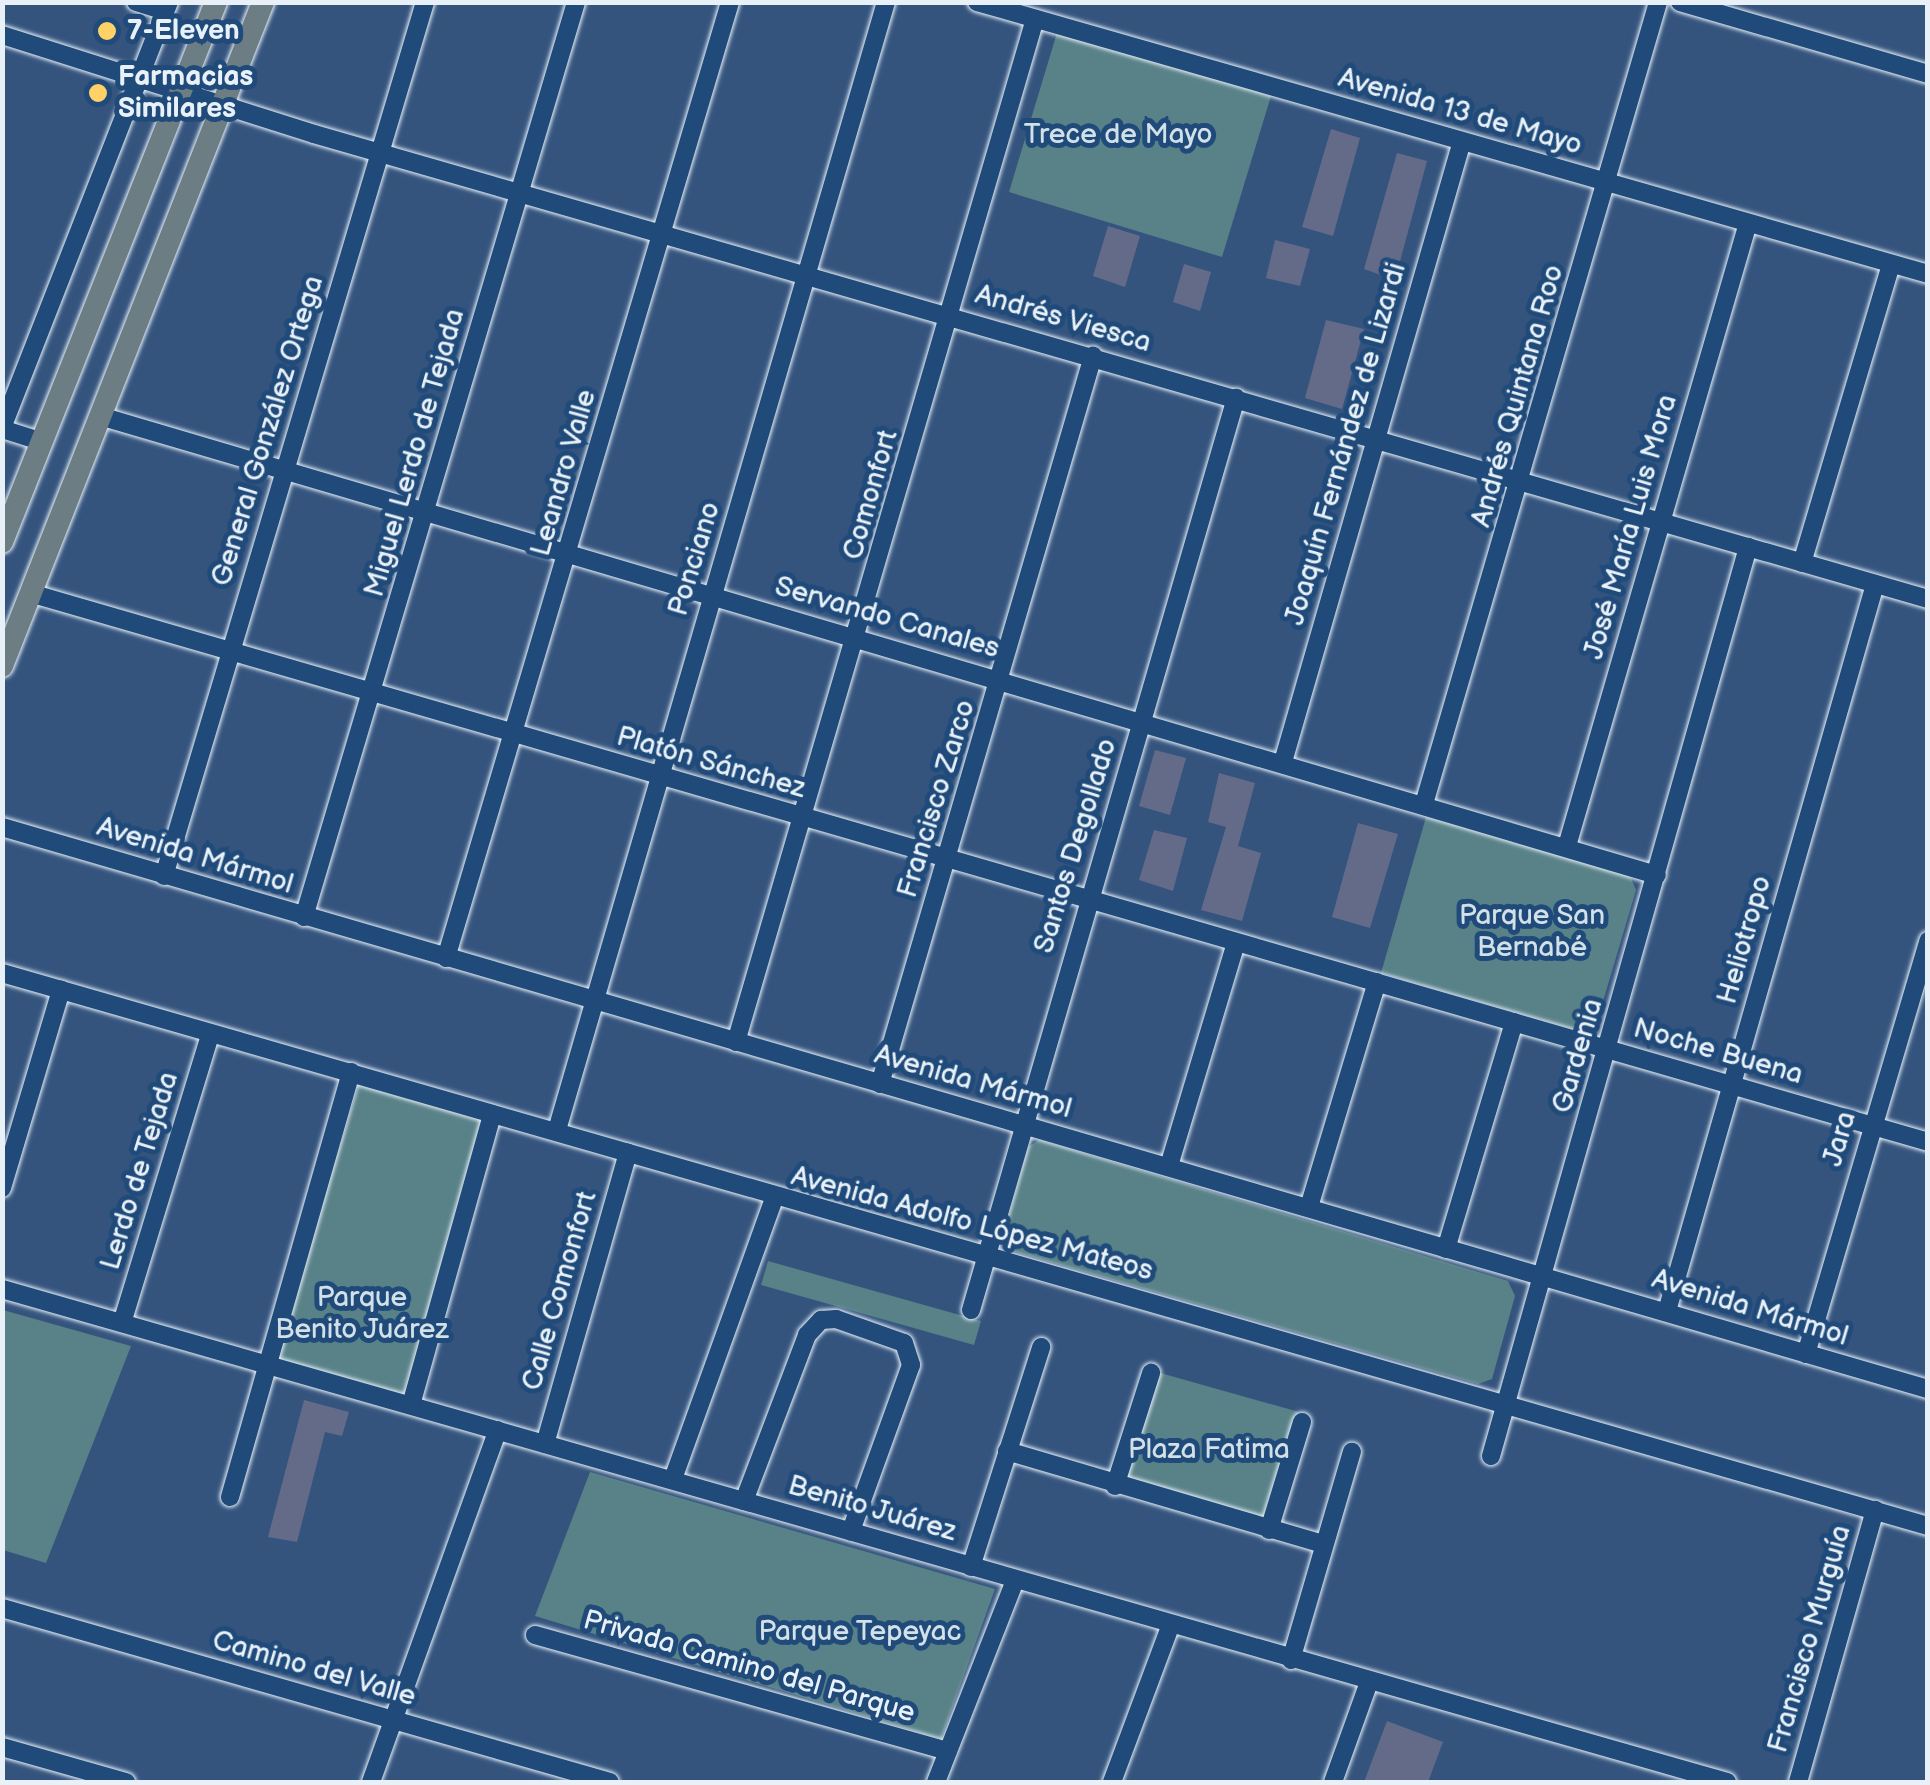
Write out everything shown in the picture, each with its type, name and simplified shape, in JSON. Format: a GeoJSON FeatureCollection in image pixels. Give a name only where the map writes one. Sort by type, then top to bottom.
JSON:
{"type":"FeatureCollection","features":[{"type":"Feature","properties":{"kind":"main road"},"geometry":{"type":"LineString","coordinates":[[2,542],[184,92],[216,2]]}},
{"type":"Feature","properties":{"kind":"main road"},"geometry":{"type":"LineString","coordinates":[[2,666],[263,2]]}},
{"type":"Feature","properties":{"kind":"street"},"geometry":{"type":"LineString","coordinates":[[42,442],[2,429],[167,7],[136,2]]}},
{"type":"Feature","properties":{"kind":"street","name":"General González Ortega"},"geometry":{"type":"LineString","coordinates":[[164,876],[425,2]]}},
{"type":"Feature","properties":{"kind":"street","name":"Miguel Lerdo de Tejada"},"geometry":{"type":"LineString","coordinates":[[304,918],[428,515],[517,192],[576,2]]}},
{"type":"Feature","properties":{"kind":"street","name":"Leandro Valle"},"geometry":{"type":"LineString","coordinates":[[446,958],[517,736],[730,2]]}},
{"type":"Feature","properties":{"kind":"street","name":"Ponciano"},"geometry":{"type":"LineString","coordinates":[[557,1130],[657,776],[886,2]]}},
{"type":"Feature","properties":{"kind":"street","name":"Avenida 13 de Mayo"},"geometry":{"type":"LineString","coordinates":[[977,2],[1928,274]]}},
{"type":"Feature","properties":{"kind":"street","name":"Andrés Quintana Roo"},"geometry":{"type":"LineString","coordinates":[[1424,804],[1609,184],[1658,2]]}},
{"type":"Feature","properties":{"kind":"street"},"geometry":{"type":"LineString","coordinates":[[1680,2],[1928,74]]}},
{"type":"Feature","properties":{"kind":"street","name":"Comonfort"},"geometry":{"type":"LineString","coordinates":[[736,1042],[858,639],[1035,20]]}},
{"type":"Feature","properties":{"kind":"street","name":"Andrés Viesca"},"geometry":{"type":"LineString","coordinates":[[2,35],[380,153],[807,273],[1928,600]]}},
{"type":"Feature","properties":{"kind":"street","name":"Joaquín Fernández de Lizardi"},"geometry":{"type":"LineString","coordinates":[[1283,762],[1462,142]]}},
{"type":"Feature","properties":{"kind":"street","name":"José María Luis Mora"},"geometry":{"type":"LineString","coordinates":[[1567,846],[1748,224]]}},
{"type":"Feature","properties":{"kind":"street"},"geometry":{"type":"LineString","coordinates":[[1802,563],[1891,264]]}},
{"type":"Feature","properties":{"kind":"street","name":"Francisco Zarco"},"geometry":{"type":"LineString","coordinates":[[880,1084],[1093,356]]}},
{"type":"Feature","properties":{"kind":"street","name":"Santos Degollado"},"geometry":{"type":"LineString","coordinates":[[971,1310],[1021,1125],[1236,398]]}},
{"type":"Feature","properties":{"kind":"street","name":"Servando Canales"},"geometry":{"type":"LineString","coordinates":[[100,416],[428,515],[1143,720],[1658,875]]}},
{"type":"Feature","properties":{"kind":"street","name":"Gardenia"},"geometry":{"type":"LineString","coordinates":[[1491,1456],[1540,1277],[1610,1050],[1748,547]]}},
{"type":"Feature","properties":{"kind":"street","name":"Heliotropo"},"geometry":{"type":"LineString","coordinates":[[1667,1311],[1875,584]]}},
{"type":"Feature","properties":{"kind":"street","name":"Platón Sánchez"},"geometry":{"type":"LineString","coordinates":[[30,593],[1377,982]]}},
{"type":"Feature","properties":{"kind":"street","name":"Avenida Mármol"},"geometry":{"type":"LineString","coordinates":[[2,827],[594,1004],[1170,1166],[1928,1389]]}},
{"type":"Feature","properties":{"kind":"street","name":"Jara"},"geometry":{"type":"LineString","coordinates":[[1806,1354],[1928,941]]}},
{"type":"Feature","properties":{"kind":"street"},"geometry":{"type":"LineString","coordinates":[[1170,1166],[1236,943]]}},
{"type":"Feature","properties":{"kind":"street","name":"Avenida Adolfo López Mateos"},"geometry":{"type":"LineString","coordinates":[[2,973],[210,1035],[557,1130],[774,1199],[1928,1526]]}},
{"type":"Feature","properties":{"kind":"street"},"geometry":{"type":"LineString","coordinates":[[1310,1207],[1377,982]]}},
{"type":"Feature","properties":{"kind":"street","name":"Noche Buena"},"geometry":{"type":"LineString","coordinates":[[1377,982],[1928,1142]]}},
{"type":"Feature","properties":{"kind":"street"},"geometry":{"type":"LineString","coordinates":[[2,1188],[61,990]]}},
{"type":"Feature","properties":{"kind":"street"},"geometry":{"type":"LineString","coordinates":[[1446,1249],[1514,1022]]}},
{"type":"Feature","properties":{"kind":"street","name":"Lerdo de Tejada"},"geometry":{"type":"LineString","coordinates":[[122,1323],[210,1035]]}},
{"type":"Feature","properties":{"kind":"street"},"geometry":{"type":"LineString","coordinates":[[230,1497],[351,1072]]}},
{"type":"Feature","properties":{"kind":"street"},"geometry":{"type":"LineString","coordinates":[[411,1406],[492,1114]]}},
{"type":"Feature","properties":{"kind":"street","name":"Calle Comonfort"},"geometry":{"type":"LineString","coordinates":[[545,1444],[628,1152]]}},
{"type":"Feature","properties":{"kind":"street"},"geometry":{"type":"LineString","coordinates":[[672,1479],[774,1199]]}},
{"type":"Feature","properties":{"kind":"street","name":"Benito Juárez"},"geometry":{"type":"LineString","coordinates":[[2,1289],[672,1479],[1170,1627],[1727,1782]]}},
{"type":"Feature","properties":{"kind":"street"},"geometry":{"type":"LineString","coordinates":[[744,1501],[806,1335],[821,1320],[836,1319],[904,1342],[910,1377],[851,1531]]}},
{"type":"Feature","properties":{"kind":"street"},"geometry":{"type":"LineString","coordinates":[[971,1567],[1042,1347]]}},
{"type":"Feature","properties":{"kind":"street"},"geometry":{"type":"LineString","coordinates":[[1116,1486],[1151,1374]]}},
{"type":"Feature","properties":{"kind":"street"},"geometry":{"type":"LineString","coordinates":[[1269,1530],[1302,1422]]}},
{"type":"Feature","properties":{"kind":"street"},"geometry":{"type":"LineString","coordinates":[[371,1782],[389,1719],[498,1430]]}},
{"type":"Feature","properties":{"kind":"street"},"geometry":{"type":"LineString","coordinates":[[1006,1451],[1324,1544]]}},
{"type":"Feature","properties":{"kind":"street"},"geometry":{"type":"LineString","coordinates":[[1291,1660],[1352,1452]]}},
{"type":"Feature","properties":{"kind":"street","name":"Francisco Murguía"},"geometry":{"type":"LineString","coordinates":[[1798,1782],[1875,1510]]}},
{"type":"Feature","properties":{"kind":"street"},"geometry":{"type":"LineString","coordinates":[[936,1782],[1015,1580]]}},
{"type":"Feature","properties":{"kind":"street","name":"Camino del Valle"},"geometry":{"type":"LineString","coordinates":[[2,1608],[610,1782]]}},
{"type":"Feature","properties":{"kind":"street"},"geometry":{"type":"LineString","coordinates":[[1112,1782],[1170,1627]]}},
{"type":"Feature","properties":{"kind":"street","name":"Privada Camino del Parque"},"geometry":{"type":"LineString","coordinates":[[535,1635],[948,1751]]}},
{"type":"Feature","properties":{"kind":"street"},"geometry":{"type":"LineString","coordinates":[[1333,1782],[1370,1682]]}},
{"type":"Feature","properties":{"kind":"street"},"geometry":{"type":"LineString","coordinates":[[2,1747],[126,1782]]}},
{"type":"Feature","properties":{"kind":"green space","name":"Trece de Mayo"},"geometry":{"type":"Polygon","coordinates":[[[1059,26],[1271,96],[1222,257],[1009,192],[1059,26]]]}},
{"type":"Feature","properties":{"kind":"green space","name":"Parque San Bernabé"},"geometry":{"type":"Polygon","coordinates":[[[1426,817],[1630,876],[1636,890],[1596,1025],[1580,1031],[1381,973],[1426,817]]]}},
{"type":"Feature","properties":{"kind":"green space","name":"Parque Benito Juárez"},"geometry":{"type":"Polygon","coordinates":[[[359,1085],[487,1122],[411,1405],[274,1361],[359,1085]]]}},
{"type":"Feature","properties":{"kind":"green space"},"geometry":{"type":"Polygon","coordinates":[[[1039,1140],[1508,1281],[1515,1296],[1492,1379],[1478,1384],[1008,1250],[1003,1238],[1028,1147],[1039,1140]]]}},
{"type":"Feature","properties":{"kind":"green space"},"geometry":{"type":"Polygon","coordinates":[[[768,1261],[981,1321],[974,1345],[761,1285],[768,1261]]]}},
{"type":"Feature","properties":{"kind":"green space"},"geometry":{"type":"Polygon","coordinates":[[[3,1310],[131,1346],[46,1563],[3,1550],[3,1310]]]}},
{"type":"Feature","properties":{"kind":"green space","name":"Plaza Fatima"},"geometry":{"type":"Polygon","coordinates":[[[1157,1372],[1299,1412],[1265,1530],[1122,1486],[1157,1372]]]}},
{"type":"Feature","properties":{"kind":"green space","name":"Parque Tepeyac"},"geometry":{"type":"Polygon","coordinates":[[[590,1472],[995,1589],[941,1739],[535,1616],[590,1472]]]}},
{"type":"Feature","properties":{"kind":"building"},"geometry":{"type":"Polygon","coordinates":[[[1331,129],[1360,138],[1333,236],[1302,227],[1331,129]]]}},
{"type":"Feature","properties":{"kind":"building"},"geometry":{"type":"Polygon","coordinates":[[[1397,153],[1427,161],[1395,280],[1364,269],[1397,153]]]}},
{"type":"Feature","properties":{"kind":"building"},"geometry":{"type":"Polygon","coordinates":[[[1108,226],[1140,236],[1125,287],[1093,276],[1108,226]]]}},
{"type":"Feature","properties":{"kind":"building"},"geometry":{"type":"Polygon","coordinates":[[[1275,240],[1310,249],[1300,286],[1266,278],[1275,240]]]}},
{"type":"Feature","properties":{"kind":"building"},"geometry":{"type":"Polygon","coordinates":[[[1184,264],[1211,272],[1200,311],[1173,302],[1184,264]]]}},
{"type":"Feature","properties":{"kind":"building"},"geometry":{"type":"Polygon","coordinates":[[[1326,320],[1364,329],[1342,409],[1305,398],[1326,320]]]}},
{"type":"Feature","properties":{"kind":"building"},"geometry":{"type":"Polygon","coordinates":[[[1155,750],[1186,758],[1170,815],[1139,806],[1155,750]]]}},
{"type":"Feature","properties":{"kind":"building"},"geometry":{"type":"Polygon","coordinates":[[[1219,773],[1255,783],[1238,846],[1261,853],[1242,921],[1201,910],[1226,827],[1208,822],[1219,773]]]}},
{"type":"Feature","properties":{"kind":"building"},"geometry":{"type":"Polygon","coordinates":[[[1358,823],[1398,834],[1370,928],[1332,917],[1358,823]]]}},
{"type":"Feature","properties":{"kind":"building"},"geometry":{"type":"Polygon","coordinates":[[[1154,830],[1187,838],[1173,891],[1139,880],[1154,830]]]}},
{"type":"Feature","properties":{"kind":"building"},"geometry":{"type":"Polygon","coordinates":[[[304,1400],[349,1412],[342,1436],[325,1432],[297,1542],[268,1537],[304,1400]]]}},
{"type":"Feature","properties":{"kind":"building"},"geometry":{"type":"Polygon","coordinates":[[[1387,1721],[1443,1742],[1428,1782],[1364,1782],[1387,1721]]]}},
{"type":"Feature","properties":{"kind":"place","name":"7-Eleven"},"geometry":{"type":"Point","coordinates":[107,31]}},
{"type":"Feature","properties":{"kind":"place","name":"Farmacias Similares"},"geometry":{"type":"Point","coordinates":[98,93]}}]}
